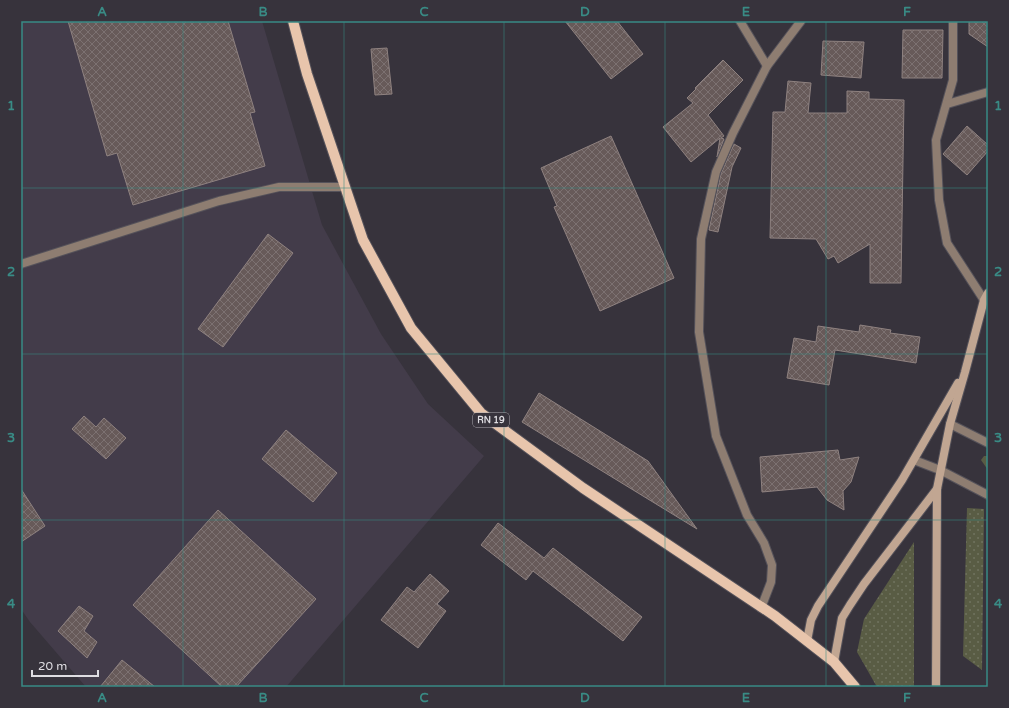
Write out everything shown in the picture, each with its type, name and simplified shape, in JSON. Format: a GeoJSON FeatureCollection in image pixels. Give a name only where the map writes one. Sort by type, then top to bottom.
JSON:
{"type":"FeatureCollection","features":[{"type":"Feature","properties":{"kind":"main road","name":"RN 19"},"geometry":{"type":"LineString","coordinates":[[293,21],[307,74],[362,240],[411,328],[481,413],[583,488],[775,616],[834,662],[855,687]]}},
{"type":"Feature","properties":{"kind":"main road"},"geometry":{"type":"LineString","coordinates":[[936,687],[937,489],[950,424],[986,296]]}},
{"type":"Feature","properties":{"kind":"main road"},"geometry":{"type":"LineString","coordinates":[[807,641],[811,620],[818,606],[902,480],[965,372]]}},
{"type":"Feature","properties":{"kind":"main road"},"geometry":{"type":"LineString","coordinates":[[834,662],[842,618],[864,584],[937,489]]}},
{"type":"Feature","properties":{"kind":"street"},"geometry":{"type":"LineString","coordinates":[[740,21],[767,66]]}},
{"type":"Feature","properties":{"kind":"street"},"geometry":{"type":"LineString","coordinates":[[761,608],[771,582],[772,565],[764,543],[747,515],[716,436],[699,332],[701,239],[716,172],[732,133],[767,66],[801,21]]}},
{"type":"Feature","properties":{"kind":"street"},"geometry":{"type":"LineString","coordinates":[[953,21],[953,80],[936,140],[939,200],[948,243],[986,296]]}},
{"type":"Feature","properties":{"kind":"street"},"geometry":{"type":"LineString","coordinates":[[947,104],[988,92]]}},
{"type":"Feature","properties":{"kind":"street"},"geometry":{"type":"LineString","coordinates":[[21,264],[219,201],[280,187],[345,187]]}},
{"type":"Feature","properties":{"kind":"street"},"geometry":{"type":"LineString","coordinates":[[950,424],[988,442]]}},
{"type":"Feature","properties":{"kind":"street"},"geometry":{"type":"LineString","coordinates":[[914,460],[940,470],[988,495]]}},
{"type":"Feature","properties":{"kind":"shaded area"},"geometry":{"type":"Polygon","coordinates":[[[21,21],[262,21],[322,225],[381,334],[428,404],[484,456],[286,687],[86,687],[30,622],[21,609],[21,21]]]}},
{"type":"Feature","properties":{"kind":"green space"},"geometry":{"type":"Polygon","coordinates":[[[984,456],[988,456],[988,470],[981,460],[984,456]]]}},
{"type":"Feature","properties":{"kind":"green space"},"geometry":{"type":"Polygon","coordinates":[[[967,508],[984,509],[982,670],[963,656],[967,508]]]}},
{"type":"Feature","properties":{"kind":"green space"},"geometry":{"type":"Polygon","coordinates":[[[914,542],[914,687],[877,687],[857,652],[864,619],[914,542]]]}},
{"type":"Feature","properties":{"kind":"building"},"geometry":{"type":"Polygon","coordinates":[[[68,21],[228,21],[255,112],[250,113],[265,166],[133,205],[117,153],[107,156],[68,21]]]}},
{"type":"Feature","properties":{"kind":"building"},"geometry":{"type":"Polygon","coordinates":[[[565,21],[617,21],[643,54],[611,79],[565,21]]]}},
{"type":"Feature","properties":{"kind":"building"},"geometry":{"type":"Polygon","coordinates":[[[969,21],[988,21],[988,47],[969,34],[969,21]]]}},
{"type":"Feature","properties":{"kind":"building"},"geometry":{"type":"Polygon","coordinates":[[[903,30],[943,30],[942,78],[902,78],[903,30]]]}},
{"type":"Feature","properties":{"kind":"building"},"geometry":{"type":"Polygon","coordinates":[[[823,41],[864,42],[861,78],[821,75],[823,41]]]}},
{"type":"Feature","properties":{"kind":"building"},"geometry":{"type":"Polygon","coordinates":[[[387,48],[392,94],[375,95],[371,49],[387,48]]]}},
{"type":"Feature","properties":{"kind":"building"},"geometry":{"type":"Polygon","coordinates":[[[723,60],[743,80],[708,115],[724,136],[721,138],[724,139],[717,157],[720,138],[691,162],[663,127],[693,103],[687,98],[723,60]]]}},
{"type":"Feature","properties":{"kind":"building"},"geometry":{"type":"Polygon","coordinates":[[[788,81],[811,83],[808,113],[847,113],[847,91],[869,92],[869,99],[904,100],[901,283],[870,283],[870,244],[838,263],[834,256],[828,259],[816,239],[770,238],[773,112],[785,112],[788,81]]]}},
{"type":"Feature","properties":{"kind":"building"},"geometry":{"type":"Polygon","coordinates":[[[967,126],[988,145],[988,151],[967,175],[943,154],[967,126]]]}},
{"type":"Feature","properties":{"kind":"building"},"geometry":{"type":"Polygon","coordinates":[[[611,136],[674,278],[600,311],[554,207],[557,206],[541,168],[611,136]]]}},
{"type":"Feature","properties":{"kind":"building"},"geometry":{"type":"Polygon","coordinates":[[[734,144],[741,148],[732,167],[718,232],[709,230],[721,174],[734,144]]]}},
{"type":"Feature","properties":{"kind":"building"},"geometry":{"type":"Polygon","coordinates":[[[268,234],[293,253],[223,347],[198,329],[268,234]]]}},
{"type":"Feature","properties":{"kind":"building"},"geometry":{"type":"Polygon","coordinates":[[[860,325],[891,330],[890,333],[920,337],[916,363],[835,350],[829,385],[787,378],[794,338],[816,342],[818,326],[859,332],[860,325]]]}},
{"type":"Feature","properties":{"kind":"building"},"geometry":{"type":"Polygon","coordinates":[[[539,393],[648,461],[697,529],[522,422],[539,393]]]}},
{"type":"Feature","properties":{"kind":"building"},"geometry":{"type":"Polygon","coordinates":[[[84,416],[96,427],[104,418],[126,438],[106,459],[72,429],[84,416]]]}},
{"type":"Feature","properties":{"kind":"building"},"geometry":{"type":"Polygon","coordinates":[[[286,430],[337,473],[313,502],[262,459],[286,430]]]}},
{"type":"Feature","properties":{"kind":"building"},"geometry":{"type":"Polygon","coordinates":[[[838,450],[840,460],[859,457],[851,482],[843,491],[844,510],[827,500],[817,487],[762,492],[760,457],[838,450]]]}},
{"type":"Feature","properties":{"kind":"building"},"geometry":{"type":"Polygon","coordinates":[[[21,489],[45,526],[21,542],[21,489]]]}},
{"type":"Feature","properties":{"kind":"building"},"geometry":{"type":"Polygon","coordinates":[[[218,510],[316,599],[236,687],[222,687],[133,605],[218,510]]]}},
{"type":"Feature","properties":{"kind":"building"},"geometry":{"type":"Polygon","coordinates":[[[498,523],[544,558],[553,548],[642,617],[623,641],[533,571],[526,580],[481,545],[498,523]]]}},
{"type":"Feature","properties":{"kind":"building"},"geometry":{"type":"Polygon","coordinates":[[[430,574],[449,591],[437,604],[446,611],[418,648],[381,620],[407,587],[414,592],[430,574]]]}},
{"type":"Feature","properties":{"kind":"building"},"geometry":{"type":"Polygon","coordinates":[[[79,606],[93,616],[84,631],[97,642],[87,658],[58,631],[79,606]]]}},
{"type":"Feature","properties":{"kind":"building"},"geometry":{"type":"Polygon","coordinates":[[[122,660],[155,687],[100,687],[122,660]]]}}]}
